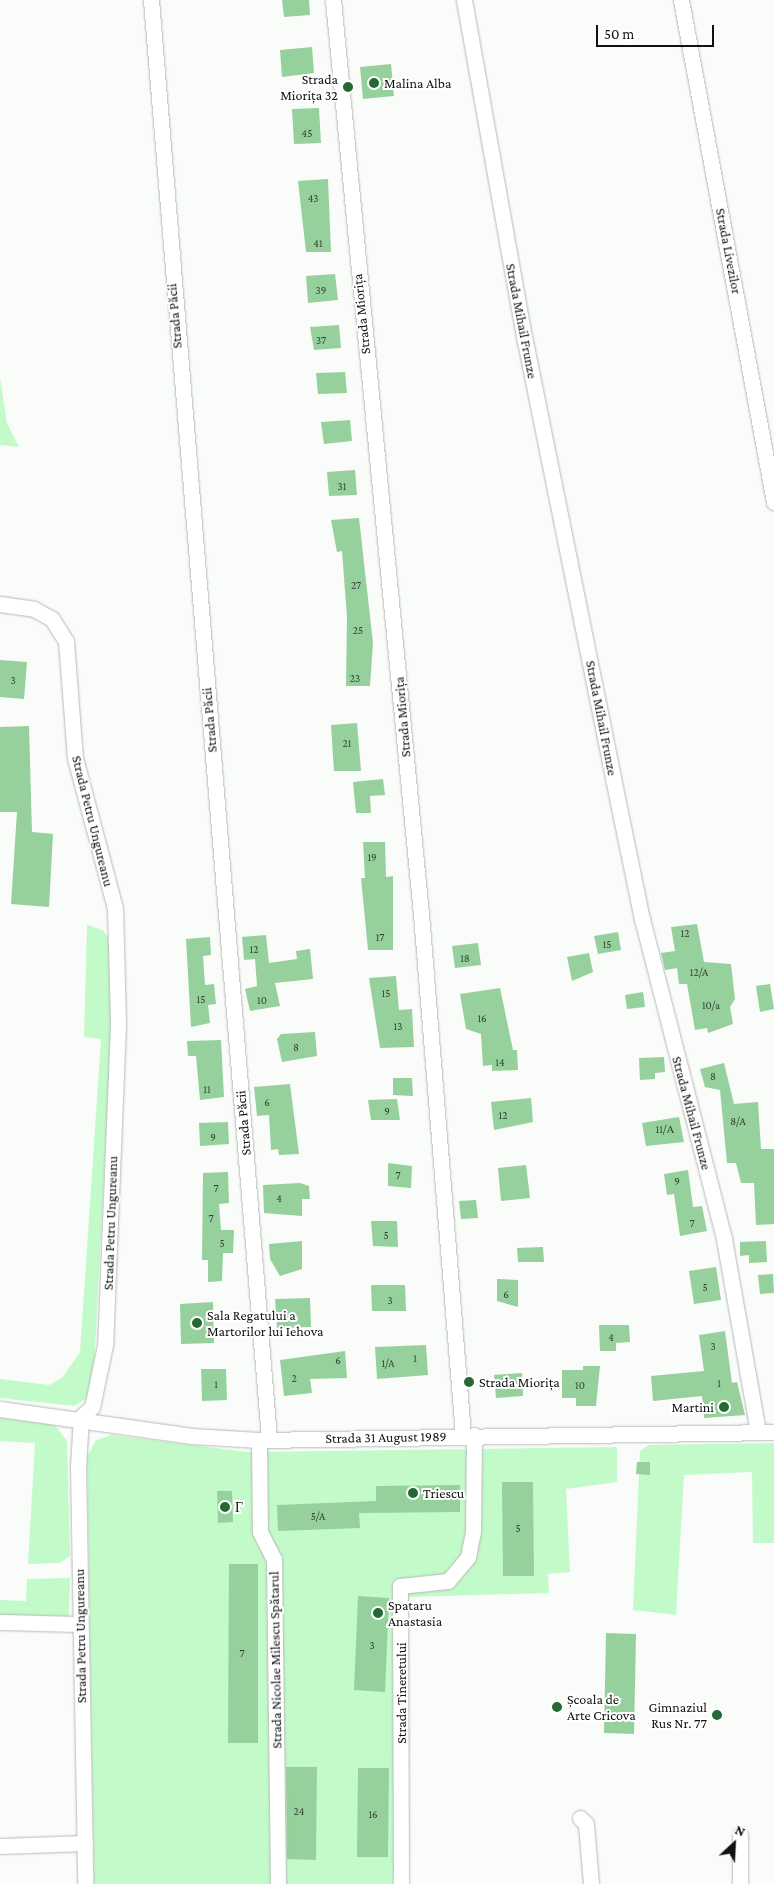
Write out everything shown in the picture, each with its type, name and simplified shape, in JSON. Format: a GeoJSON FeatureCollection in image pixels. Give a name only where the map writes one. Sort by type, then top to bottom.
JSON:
{"type":"FeatureCollection","features":[{"type":"Feature","properties":{"kind":"street","name":"Strada Păcii"},"geometry":{"type":"LineString","coordinates":[[151,0],[264,1439]]}},
{"type":"Feature","properties":{"kind":"street","name":"Strada Miorița"},"geometry":{"type":"LineString","coordinates":[[333,0],[469,1435]]}},
{"type":"Feature","properties":{"kind":"street","name":"Strada Mihail Frunze"},"geometry":{"type":"LineString","coordinates":[[464,0],[527,350],[613,778],[642,919],[722,1230],[758,1432]]}},
{"type":"Feature","properties":{"kind":"street","name":"Strada Livezilor"},"geometry":{"type":"LineString","coordinates":[[681,0],[774,502]]}},
{"type":"Feature","properties":{"kind":"street","name":"Strada Petru Ungureanu"},"geometry":{"type":"LineString","coordinates":[[0,604],[34,609],[52,619],[66,641],[75,758],[115,908],[118,1024],[105,1346],[92,1407],[81,1418],[80,1624],[85,1884]]}},
{"type":"Feature","properties":{"kind":"street","name":"Strada 31 August 1989"},"geometry":{"type":"LineString","coordinates":[[0,1409],[81,1418],[175,1434],[264,1439],[774,1432]]}},
{"type":"Feature","properties":{"kind":"street","name":"Strada Tineretului"},"geometry":{"type":"LineString","coordinates":[[401,1884],[400,1586],[448,1581],[468,1557],[473,1532],[469,1435]]}},
{"type":"Feature","properties":{"kind":"street","name":"Strada Nicolae Milescu Spătarul"},"geometry":{"type":"LineString","coordinates":[[264,1439],[260,1532],[274,1559],[278,1884]]}},
{"type":"Feature","properties":{"kind":"street"},"geometry":{"type":"LineString","coordinates":[[0,1622],[80,1624]]}},
{"type":"Feature","properties":{"kind":"street"},"geometry":{"type":"LineString","coordinates":[[580,1818],[586,1824],[591,1884]]}},
{"type":"Feature","properties":{"kind":"street"},"geometry":{"type":"LineString","coordinates":[[740,1835],[740,1884]]}},
{"type":"Feature","properties":{"kind":"street"},"geometry":{"type":"LineString","coordinates":[[0,1846],[84,1844]]}},
{"type":"Feature","properties":{"kind":"green space"},"geometry":{"type":"Polygon","coordinates":[[[0,378],[7,423],[19,447],[0,445],[0,378]]]}},
{"type":"Feature","properties":{"kind":"green space"},"geometry":{"type":"Polygon","coordinates":[[[87,925],[103,930],[111,942],[111,1039],[93,1386],[87,1398],[74,1406],[0,1398],[0,1379],[49,1385],[62,1378],[80,1352],[101,1039],[84,1037],[87,925]]]}},
{"type":"Feature","properties":{"kind":"green space"},"geometry":{"type":"Polygon","coordinates":[[[0,1418],[54,1424],[67,1441],[70,1556],[59,1563],[28,1564],[35,1443],[0,1441],[0,1418]]]}},
{"type":"Feature","properties":{"kind":"green space"},"geometry":{"type":"Polygon","coordinates":[[[111,1435],[248,1452],[617,1447],[617,1482],[566,1489],[570,1572],[548,1574],[549,1593],[409,1597],[406,1851],[393,1872],[393,1884],[94,1884],[87,1457],[96,1440],[111,1435]]]}},
{"type":"Feature","properties":{"kind":"green space"},"geometry":{"type":"Polygon","coordinates":[[[774,1443],[774,1543],[753,1543],[752,1472],[684,1475],[676,1615],[633,1610],[640,1451],[649,1445],[774,1443]]]}},
{"type":"Feature","properties":{"kind":"green space"},"geometry":{"type":"Polygon","coordinates":[[[70,1578],[69,1616],[0,1615],[0,1600],[26,1601],[27,1579],[70,1578]]]}},
{"type":"Feature","properties":{"kind":"building"},"geometry":{"type":"Polygon","coordinates":[[[282,0],[309,0],[310,15],[284,17],[282,0]]]}},
{"type":"Feature","properties":{"kind":"building"},"geometry":{"type":"Polygon","coordinates":[[[312,47],[314,73],[282,77],[280,50],[312,47]]]}},
{"type":"Feature","properties":{"kind":"building"},"geometry":{"type":"Polygon","coordinates":[[[391,64],[394,96],[363,99],[360,67],[391,64]]]}},
{"type":"Feature","properties":{"kind":"building"},"geometry":{"type":"Polygon","coordinates":[[[319,108],[321,143],[294,144],[292,109],[319,108]]]}},
{"type":"Feature","properties":{"kind":"building"},"geometry":{"type":"Polygon","coordinates":[[[328,179],[331,252],[306,252],[298,181],[328,179]]]}},
{"type":"Feature","properties":{"kind":"building"},"geometry":{"type":"Polygon","coordinates":[[[335,274],[338,300],[308,303],[306,276],[335,274]]]}},
{"type":"Feature","properties":{"kind":"building"},"geometry":{"type":"Polygon","coordinates":[[[339,325],[341,348],[314,350],[310,327],[339,325]]]}},
{"type":"Feature","properties":{"kind":"building"},"geometry":{"type":"Polygon","coordinates":[[[345,372],[347,393],[318,394],[316,373],[345,372]]]}},
{"type":"Feature","properties":{"kind":"building"},"geometry":{"type":"Polygon","coordinates":[[[350,420],[352,441],[324,444],[321,422],[350,420]]]}},
{"type":"Feature","properties":{"kind":"building"},"geometry":{"type":"Polygon","coordinates":[[[355,470],[357,495],[329,496],[327,472],[355,470]]]}},
{"type":"Feature","properties":{"kind":"building"},"geometry":{"type":"Polygon","coordinates":[[[359,518],[373,643],[370,686],[346,686],[347,617],[342,551],[337,552],[331,520],[359,518]]]}},
{"type":"Feature","properties":{"kind":"building"},"geometry":{"type":"Polygon","coordinates":[[[0,660],[27,662],[24,699],[0,697],[0,660]]]}},
{"type":"Feature","properties":{"kind":"building"},"geometry":{"type":"Polygon","coordinates":[[[357,723],[361,771],[334,771],[331,725],[357,723]]]}},
{"type":"Feature","properties":{"kind":"building"},"geometry":{"type":"Polygon","coordinates":[[[29,726],[32,832],[53,834],[49,907],[11,904],[17,812],[0,812],[0,727],[29,726]]]}},
{"type":"Feature","properties":{"kind":"building"},"geometry":{"type":"Polygon","coordinates":[[[383,779],[385,795],[370,796],[371,813],[356,813],[353,782],[383,779]]]}},
{"type":"Feature","properties":{"kind":"building"},"geometry":{"type":"Polygon","coordinates":[[[363,842],[385,842],[386,877],[393,876],[393,950],[368,950],[361,878],[365,878],[363,842]]]}},
{"type":"Feature","properties":{"kind":"building"},"geometry":{"type":"Polygon","coordinates":[[[697,924],[704,962],[731,964],[735,999],[730,1007],[733,1024],[708,1033],[707,1028],[695,1030],[687,984],[679,984],[677,968],[665,970],[661,953],[675,951],[671,927],[697,924]]]}},
{"type":"Feature","properties":{"kind":"building"},"geometry":{"type":"Polygon","coordinates":[[[618,932],[621,950],[598,954],[594,936],[618,932]]]}},
{"type":"Feature","properties":{"kind":"building"},"geometry":{"type":"Polygon","coordinates":[[[266,935],[269,963],[297,959],[296,951],[310,949],[313,979],[275,983],[280,1006],[250,1011],[245,989],[257,986],[255,959],[244,960],[242,937],[266,935]]]}},
{"type":"Feature","properties":{"kind":"building"},"geometry":{"type":"Polygon","coordinates":[[[210,937],[211,955],[203,956],[205,985],[214,984],[216,1004],[208,1005],[210,1023],[191,1027],[186,939],[210,937]]]}},
{"type":"Feature","properties":{"kind":"building"},"geometry":{"type":"Polygon","coordinates":[[[478,943],[481,965],[455,968],[452,946],[478,943]]]}},
{"type":"Feature","properties":{"kind":"building"},"geometry":{"type":"Polygon","coordinates":[[[589,953],[593,972],[572,981],[567,957],[589,953]]]}},
{"type":"Feature","properties":{"kind":"building"},"geometry":{"type":"Polygon","coordinates":[[[396,976],[399,1010],[412,1009],[414,1047],[380,1048],[369,978],[396,976]]]}},
{"type":"Feature","properties":{"kind":"building"},"geometry":{"type":"Polygon","coordinates":[[[770,984],[774,1009],[760,1012],[756,986],[770,984]]]}},
{"type":"Feature","properties":{"kind":"building"},"geometry":{"type":"Polygon","coordinates":[[[500,988],[513,1050],[517,1050],[518,1070],[492,1071],[492,1065],[483,1066],[481,1034],[466,1029],[460,994],[500,988]]]}},
{"type":"Feature","properties":{"kind":"building"},"geometry":{"type":"Polygon","coordinates":[[[643,992],[645,1007],[627,1009],[625,995],[643,992]]]}},
{"type":"Feature","properties":{"kind":"building"},"geometry":{"type":"Polygon","coordinates":[[[315,1032],[317,1056],[282,1062],[277,1039],[281,1034],[315,1032]]]}},
{"type":"Feature","properties":{"kind":"building"},"geometry":{"type":"Polygon","coordinates":[[[221,1040],[224,1097],[200,1100],[196,1056],[188,1056],[187,1041],[221,1040]]]}},
{"type":"Feature","properties":{"kind":"building"},"geometry":{"type":"Polygon","coordinates":[[[664,1057],[665,1072],[655,1073],[655,1079],[640,1080],[639,1058],[664,1057]]]}},
{"type":"Feature","properties":{"kind":"building"},"geometry":{"type":"Polygon","coordinates":[[[724,1063],[734,1104],[758,1102],[761,1149],[774,1149],[774,1224],[756,1225],[754,1183],[741,1183],[736,1163],[727,1163],[720,1090],[705,1087],[700,1069],[724,1063]]]}},
{"type":"Feature","properties":{"kind":"building"},"geometry":{"type":"Polygon","coordinates":[[[393,1078],[412,1078],[413,1096],[393,1095],[393,1078]]]}},
{"type":"Feature","properties":{"kind":"building"},"geometry":{"type":"Polygon","coordinates":[[[290,1084],[299,1154],[279,1155],[278,1149],[271,1150],[269,1115],[257,1116],[254,1087],[290,1084]]]}},
{"type":"Feature","properties":{"kind":"building"},"geometry":{"type":"Polygon","coordinates":[[[531,1098],[533,1122],[494,1130],[491,1102],[531,1098]]]}},
{"type":"Feature","properties":{"kind":"building"},"geometry":{"type":"Polygon","coordinates":[[[397,1099],[400,1120],[371,1120],[368,1100],[397,1099]]]}},
{"type":"Feature","properties":{"kind":"building"},"geometry":{"type":"Polygon","coordinates":[[[679,1117],[684,1142],[646,1146],[642,1123],[679,1117]]]}},
{"type":"Feature","properties":{"kind":"building"},"geometry":{"type":"Polygon","coordinates":[[[228,1122],[229,1144],[200,1146],[199,1123],[228,1122]]]}},
{"type":"Feature","properties":{"kind":"building"},"geometry":{"type":"Polygon","coordinates":[[[388,1163],[412,1166],[411,1188],[388,1186],[388,1163]]]}},
{"type":"Feature","properties":{"kind":"building"},"geometry":{"type":"Polygon","coordinates":[[[526,1165],[530,1198],[501,1201],[498,1168],[526,1165]]]}},
{"type":"Feature","properties":{"kind":"building"},"geometry":{"type":"Polygon","coordinates":[[[688,1170],[693,1207],[702,1206],[707,1231],[680,1236],[674,1194],[667,1195],[664,1174],[688,1170]]]}},
{"type":"Feature","properties":{"kind":"building"},"geometry":{"type":"Polygon","coordinates":[[[228,1172],[229,1203],[219,1204],[221,1230],[234,1230],[233,1253],[223,1253],[222,1281],[208,1282],[208,1260],[202,1260],[203,1173],[228,1172]]]}},
{"type":"Feature","properties":{"kind":"building"},"geometry":{"type":"Polygon","coordinates":[[[300,1183],[309,1186],[310,1199],[302,1199],[302,1216],[264,1213],[263,1185],[300,1183]]]}},
{"type":"Feature","properties":{"kind":"building"},"geometry":{"type":"Polygon","coordinates":[[[476,1200],[478,1218],[461,1219],[459,1201],[476,1200]]]}},
{"type":"Feature","properties":{"kind":"building"},"geometry":{"type":"Polygon","coordinates":[[[371,1221],[397,1221],[398,1247],[373,1246],[371,1221]]]}},
{"type":"Feature","properties":{"kind":"building"},"geometry":{"type":"Polygon","coordinates":[[[302,1241],[302,1269],[280,1276],[270,1259],[269,1244],[302,1241]]]}},
{"type":"Feature","properties":{"kind":"building"},"geometry":{"type":"Polygon","coordinates":[[[766,1241],[767,1262],[749,1263],[749,1255],[740,1256],[740,1242],[766,1241]]]}},
{"type":"Feature","properties":{"kind":"building"},"geometry":{"type":"Polygon","coordinates":[[[543,1247],[544,1262],[518,1262],[517,1248],[543,1247]]]}},
{"type":"Feature","properties":{"kind":"building"},"geometry":{"type":"Polygon","coordinates":[[[716,1267],[721,1300],[694,1304],[689,1271],[716,1267]]]}},
{"type":"Feature","properties":{"kind":"building"},"geometry":{"type":"Polygon","coordinates":[[[773,1274],[774,1293],[760,1294],[758,1275],[773,1274]]]}},
{"type":"Feature","properties":{"kind":"building"},"geometry":{"type":"Polygon","coordinates":[[[497,1279],[518,1280],[518,1307],[497,1301],[497,1279]]]}},
{"type":"Feature","properties":{"kind":"building"},"geometry":{"type":"Polygon","coordinates":[[[371,1285],[405,1285],[406,1311],[372,1311],[371,1285]]]}},
{"type":"Feature","properties":{"kind":"building"},"geometry":{"type":"Polygon","coordinates":[[[310,1298],[311,1327],[277,1328],[275,1299],[310,1298]]]}},
{"type":"Feature","properties":{"kind":"building","name":"Sala Regatului a Martorilor lui Iehova"},"geometry":{"type":"Polygon","coordinates":[[[213,1302],[214,1343],[181,1344],[180,1304],[213,1302]]]}},
{"type":"Feature","properties":{"kind":"building"},"geometry":{"type":"Polygon","coordinates":[[[599,1325],[629,1325],[630,1342],[616,1343],[616,1351],[600,1351],[599,1325]]]}},
{"type":"Feature","properties":{"kind":"building"},"geometry":{"type":"Polygon","coordinates":[[[725,1331],[732,1383],[737,1382],[745,1415],[704,1418],[702,1396],[653,1401],[651,1376],[704,1371],[699,1335],[725,1331]]]}},
{"type":"Feature","properties":{"kind":"building"},"geometry":{"type":"Polygon","coordinates":[[[426,1345],[428,1375],[377,1379],[375,1347],[426,1345]]]}},
{"type":"Feature","properties":{"kind":"building"},"geometry":{"type":"Polygon","coordinates":[[[345,1351],[347,1378],[310,1379],[312,1393],[284,1396],[280,1360],[345,1351]]]}},
{"type":"Feature","properties":{"kind":"building"},"geometry":{"type":"Polygon","coordinates":[[[583,1366],[600,1366],[596,1406],[576,1406],[576,1398],[562,1398],[562,1370],[583,1370],[583,1366]]]}},
{"type":"Feature","properties":{"kind":"building"},"geometry":{"type":"Polygon","coordinates":[[[201,1369],[226,1369],[227,1400],[202,1401],[201,1369]]]}},
{"type":"Feature","properties":{"kind":"building"},"geometry":{"type":"Polygon","coordinates":[[[522,1373],[523,1396],[496,1398],[494,1375],[522,1373]]]}},
{"type":"Feature","properties":{"kind":"building"},"geometry":{"type":"Polygon","coordinates":[[[637,1462],[650,1462],[650,1475],[636,1474],[637,1462]]]}},
{"type":"Feature","properties":{"kind":"building"},"geometry":{"type":"Polygon","coordinates":[[[502,1482],[533,1482],[534,1576],[503,1576],[502,1482]]]}},
{"type":"Feature","properties":{"kind":"building"},"geometry":{"type":"Polygon","coordinates":[[[460,1485],[460,1512],[359,1513],[360,1528],[278,1531],[277,1505],[376,1501],[376,1486],[460,1485]]]}},
{"type":"Feature","properties":{"kind":"building","name":"Г"},"geometry":{"type":"Polygon","coordinates":[[[217,1491],[232,1491],[233,1522],[218,1523],[217,1491]]]}},
{"type":"Feature","properties":{"kind":"building"},"geometry":{"type":"Polygon","coordinates":[[[229,1564],[258,1564],[258,1743],[228,1743],[229,1564]]]}},
{"type":"Feature","properties":{"kind":"building"},"geometry":{"type":"Polygon","coordinates":[[[358,1596],[389,1598],[385,1692],[354,1690],[358,1596]]]}},
{"type":"Feature","properties":{"kind":"building"},"geometry":{"type":"Polygon","coordinates":[[[606,1633],[636,1634],[634,1734],[604,1733],[606,1633]]]}},
{"type":"Feature","properties":{"kind":"building"},"geometry":{"type":"Polygon","coordinates":[[[286,1767],[317,1767],[316,1860],[287,1859],[286,1767]]]}},
{"type":"Feature","properties":{"kind":"building"},"geometry":{"type":"Polygon","coordinates":[[[358,1768],[389,1768],[388,1857],[357,1857],[358,1768]]]}},
{"type":"Feature","properties":{"kind":"place","name":"Malina Alba"},"geometry":{"type":"Point","coordinates":[374,83]}},
{"type":"Feature","properties":{"kind":"place","name":"Strada Miorița 32"},"geometry":{"type":"Point","coordinates":[348,87]}},
{"type":"Feature","properties":{"kind":"place","name":"Sala Regatului a Martorilor lui Iehova"},"geometry":{"type":"Point","coordinates":[197,1323]}},
{"type":"Feature","properties":{"kind":"place","name":"Strada Miorița"},"geometry":{"type":"Point","coordinates":[469,1382]}},
{"type":"Feature","properties":{"kind":"place","name":"Martini"},"geometry":{"type":"Point","coordinates":[724,1407]}},
{"type":"Feature","properties":{"kind":"place","name":"Triescu"},"geometry":{"type":"Point","coordinates":[413,1493]}},
{"type":"Feature","properties":{"kind":"place","name":"Г"},"geometry":{"type":"Point","coordinates":[225,1507]}},
{"type":"Feature","properties":{"kind":"place","name":"Spataru Anastasia"},"geometry":{"type":"Point","coordinates":[378,1613]}},
{"type":"Feature","properties":{"kind":"place","name":"Școala de Arte Cricova"},"geometry":{"type":"Point","coordinates":[557,1707]}},
{"type":"Feature","properties":{"kind":"place","name":"Gimnaziul Rus Nr. 77"},"geometry":{"type":"Point","coordinates":[717,1715]}}]}
